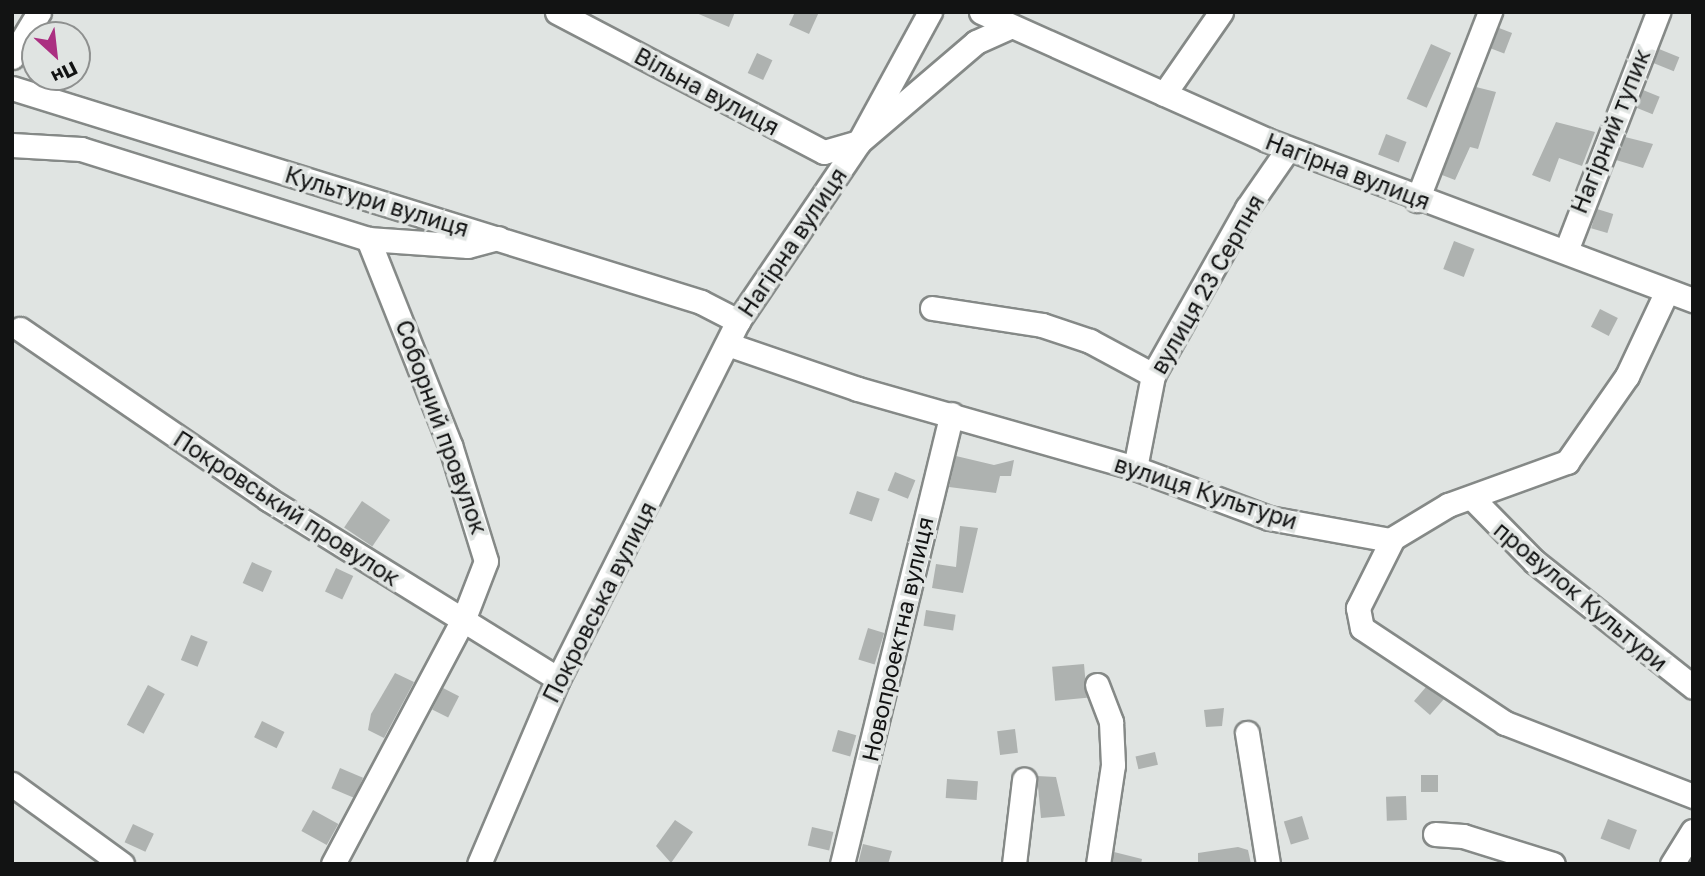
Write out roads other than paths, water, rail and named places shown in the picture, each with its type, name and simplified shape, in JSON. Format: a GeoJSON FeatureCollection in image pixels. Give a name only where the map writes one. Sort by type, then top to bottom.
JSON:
{"type":"FeatureCollection","features":[{"type":"Feature","properties":{"kind":"street"},"geometry":{"type":"LineString","coordinates":[[12,57],[39,12]]}},
{"type":"Feature","properties":{"kind":"street","name":"Вільна вулиця"},"geometry":{"type":"LineString","coordinates":[[557,12],[824,152],[859,142]]}},
{"type":"Feature","properties":{"kind":"street","name":"Нагірна вулиця"},"geometry":{"type":"LineString","coordinates":[[730,345],[738,321],[859,142],[930,12]]}},
{"type":"Feature","properties":{"kind":"street","name":"Нагірна вулиця"},"geometry":{"type":"LineString","coordinates":[[981,12],[1009,27],[1288,149],[1417,200],[1566,251],[1666,293],[1693,300]]}},
{"type":"Feature","properties":{"kind":"street"},"geometry":{"type":"LineString","coordinates":[[1164,94],[1221,12]]}},
{"type":"Feature","properties":{"kind":"street"},"geometry":{"type":"LineString","coordinates":[[1417,200],[1490,12]]}},
{"type":"Feature","properties":{"kind":"street","name":"Нагірний тупик"},"geometry":{"type":"LineString","coordinates":[[1566,251],[1658,12]]}},
{"type":"Feature","properties":{"kind":"street","name":"Нагірна вулиця"},"geometry":{"type":"LineString","coordinates":[[859,142],[976,42],[1009,27]]}},
{"type":"Feature","properties":{"kind":"street","name":"Культури вулиця"},"geometry":{"type":"LineString","coordinates":[[12,88],[701,302],[738,321]]}},
{"type":"Feature","properties":{"kind":"street","name":"Культури вулиця"},"geometry":{"type":"LineString","coordinates":[[12,145],[81,149],[368,239],[468,246],[498,238]]}},
{"type":"Feature","properties":{"kind":"street","name":"вулиця 23 Серпня"},"geometry":{"type":"LineString","coordinates":[[1135,468],[1153,375],[1247,208],[1288,149]]}},
{"type":"Feature","properties":{"kind":"street","name":"Соборний провулок"},"geometry":{"type":"LineString","coordinates":[[333,864],[464,618],[484,572],[484,538],[368,239]]}},
{"type":"Feature","properties":{"kind":"street"},"geometry":{"type":"LineString","coordinates":[[1666,293],[1651,332],[1576,454],[1557,468],[1473,499],[1448,505],[1392,540],[1358,608],[1362,628],[1505,723],[1693,796]]}},
{"type":"Feature","properties":{"kind":"street"},"geometry":{"type":"LineString","coordinates":[[932,308],[1042,325],[1090,341],[1153,375]]}},
{"type":"Feature","properties":{"kind":"street","name":"Покровський провулок"},"geometry":{"type":"LineString","coordinates":[[20,328],[279,506],[464,618],[558,679]]}},
{"type":"Feature","properties":{"kind":"street","name":"вулиця Культури"},"geometry":{"type":"LineString","coordinates":[[730,345],[952,415],[1135,468],[1269,518],[1392,540]]}},
{"type":"Feature","properties":{"kind":"street","name":"Покровська вулиця"},"geometry":{"type":"LineString","coordinates":[[479,864],[558,679],[730,345]]}},
{"type":"Feature","properties":{"kind":"street","name":"Новопроектна вулиця"},"geometry":{"type":"LineString","coordinates":[[842,864],[952,415]]}},
{"type":"Feature","properties":{"kind":"street","name":"провулок Культури"},"geometry":{"type":"LineString","coordinates":[[1473,499],[1535,562],[1693,687]]}},
{"type":"Feature","properties":{"kind":"street"},"geometry":{"type":"LineString","coordinates":[[1097,685],[1111,722],[1113,765],[1098,864]]}},
{"type":"Feature","properties":{"kind":"street"},"geometry":{"type":"LineString","coordinates":[[1247,733],[1268,864]]}},
{"type":"Feature","properties":{"kind":"street"},"geometry":{"type":"LineString","coordinates":[[1014,864],[1024,780]]}},
{"type":"Feature","properties":{"kind":"street"},"geometry":{"type":"LineString","coordinates":[[12,784],[122,864]]}},
{"type":"Feature","properties":{"kind":"street"},"geometry":{"type":"LineString","coordinates":[[1672,864],[1693,831]]}},
{"type":"Feature","properties":{"kind":"street"},"geometry":{"type":"LineString","coordinates":[[1435,834],[1463,836],[1553,864]]}}]}
